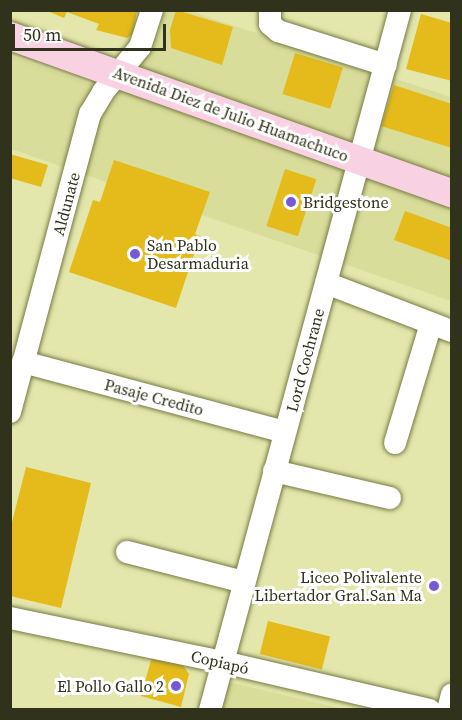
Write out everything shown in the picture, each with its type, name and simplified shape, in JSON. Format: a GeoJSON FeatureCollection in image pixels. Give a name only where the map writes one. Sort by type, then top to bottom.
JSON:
{"type":"FeatureCollection","features":[{"type":"Feature","properties":{"kind":"main road","name":"Avenida Diez de Julio Huamachuco"},"geometry":{"type":"LineString","coordinates":[[10,36],[452,193]]}},
{"type":"Feature","properties":{"kind":"street","name":"Aldunate"},"geometry":{"type":"LineString","coordinates":[[10,412],[90,114],[96,102],[140,47],[152,10]]}},
{"type":"Feature","properties":{"kind":"street"},"geometry":{"type":"LineString","coordinates":[[270,10],[270,24],[278,31],[386,65]]}},
{"type":"Feature","properties":{"kind":"street","name":"Lord Cochrane"},"geometry":{"type":"LineString","coordinates":[[210,710],[400,10]]}},
{"type":"Feature","properties":{"kind":"street"},"geometry":{"type":"LineString","coordinates":[[326,283],[441,328],[395,443]]}},
{"type":"Feature","properties":{"kind":"street","name":"Pasaje Credito"},"geometry":{"type":"LineString","coordinates":[[23,362],[285,432]]}},
{"type":"Feature","properties":{"kind":"street"},"geometry":{"type":"LineString","coordinates":[[274,471],[390,498]]}},
{"type":"Feature","properties":{"kind":"street"},"geometry":{"type":"LineString","coordinates":[[127,552],[244,582]]}},
{"type":"Feature","properties":{"kind":"street","name":"Copiapó"},"geometry":{"type":"LineString","coordinates":[[10,618],[223,662],[429,710]]}},
{"type":"Feature","properties":{"kind":"street"},"geometry":{"type":"LineString","coordinates":[[448,710],[452,694]]}},
{"type":"Feature","properties":{"kind":"shaded area"},"geometry":{"type":"Polygon","coordinates":[[[165,11],[189,11],[451,97],[451,301],[11,149],[11,56],[116,93],[153,49],[165,11]]]}},
{"type":"Feature","properties":{"kind":"shaded area"},"geometry":{"type":"Polygon","coordinates":[[[228,682],[343,709],[221,710],[228,682]]]}},
{"type":"Feature","properties":{"kind":"building"},"geometry":{"type":"Polygon","coordinates":[[[45,10],[137,10],[133,34],[127,38],[96,30],[99,24],[67,12],[64,18],[45,10]]]}},
{"type":"Feature","properties":{"kind":"building"},"geometry":{"type":"Polygon","coordinates":[[[176,10],[233,27],[222,65],[171,48],[170,30],[176,10]]]}},
{"type":"Feature","properties":{"kind":"building"},"geometry":{"type":"Polygon","coordinates":[[[421,14],[452,23],[452,81],[406,69],[421,14]]]}},
{"type":"Feature","properties":{"kind":"building"},"geometry":{"type":"Polygon","coordinates":[[[295,53],[343,68],[330,109],[282,94],[295,53]]]}},
{"type":"Feature","properties":{"kind":"building"},"geometry":{"type":"Polygon","coordinates":[[[394,85],[452,104],[452,148],[381,126],[394,85]]]}},
{"type":"Feature","properties":{"kind":"building"},"geometry":{"type":"Polygon","coordinates":[[[10,154],[48,165],[41,187],[10,178],[10,154]]]}},
{"type":"Feature","properties":{"kind":"building","name":"San Pablo Desarmaduria"},"geometry":{"type":"Polygon","coordinates":[[[114,160],[210,192],[195,234],[200,236],[176,308],[69,272],[93,200],[100,202],[114,160]]]}},
{"type":"Feature","properties":{"kind":"building","name":"Bridgestone"},"geometry":{"type":"Polygon","coordinates":[[[285,169],[316,179],[298,236],[266,226],[285,169]]]}},
{"type":"Feature","properties":{"kind":"building"},"geometry":{"type":"Polygon","coordinates":[[[405,211],[452,228],[452,261],[394,240],[405,211]]]}},
{"type":"Feature","properties":{"kind":"building"},"geometry":{"type":"Polygon","coordinates":[[[26,467],[91,483],[61,608],[10,596],[10,530],[26,467]]]}},
{"type":"Feature","properties":{"kind":"building"},"geometry":{"type":"Polygon","coordinates":[[[268,621],[330,636],[322,669],[260,654],[268,621]]]}},
{"type":"Feature","properties":{"kind":"building"},"geometry":{"type":"Polygon","coordinates":[[[153,653],[179,660],[189,674],[181,707],[141,696],[153,653]]]}},
{"type":"Feature","properties":{"kind":"place","name":"Bridgestone"},"geometry":{"type":"Point","coordinates":[291,202]}},
{"type":"Feature","properties":{"kind":"place","name":"San Pablo Desarmaduria"},"geometry":{"type":"Point","coordinates":[135,254]}},
{"type":"Feature","properties":{"kind":"place","name":"Liceo Polivalente Libertador Gral.San Ma"},"geometry":{"type":"Point","coordinates":[434,586]}},
{"type":"Feature","properties":{"kind":"place","name":"El Pollo Gallo 2"},"geometry":{"type":"Point","coordinates":[176,686]}}]}
